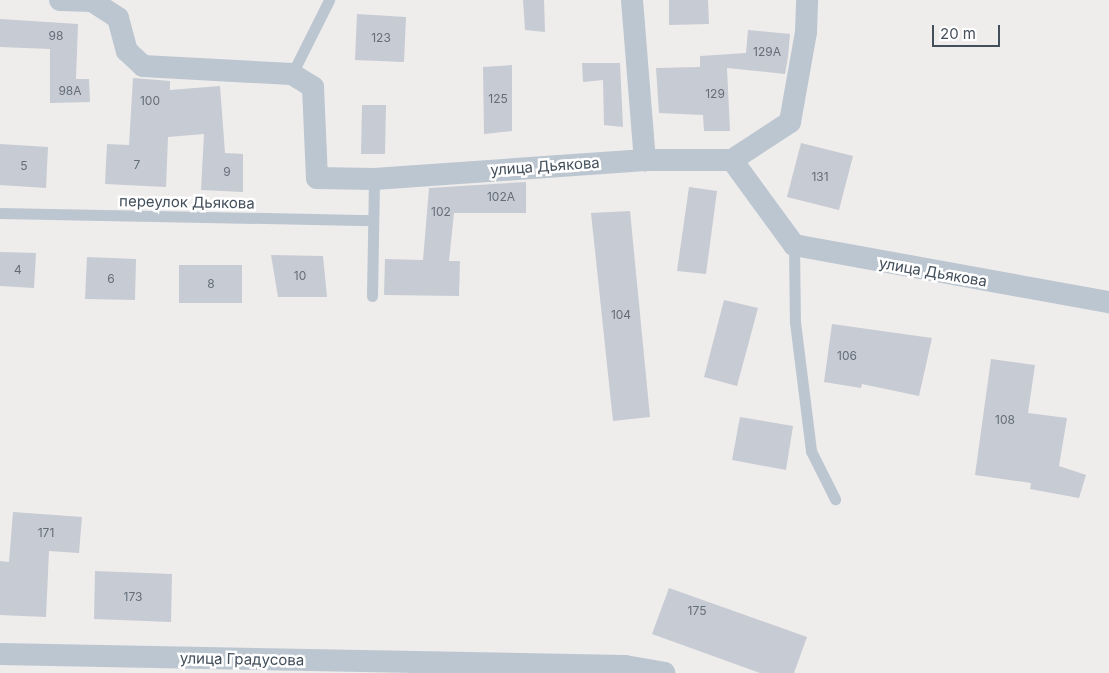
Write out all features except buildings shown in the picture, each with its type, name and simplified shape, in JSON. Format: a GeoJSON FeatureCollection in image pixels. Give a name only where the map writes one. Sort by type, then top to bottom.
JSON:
{"type":"FeatureCollection","features":[{"type":"Feature","properties":{"kind":"street","name":"улица Дьякова"},"geometry":{"type":"LineString","coordinates":[[60,0],[92,1],[118,18],[127,51],[143,66],[292,74],[314,87],[317,178],[374,179],[645,160],[732,160]]}},
{"type":"Feature","properties":{"kind":"street"},"geometry":{"type":"LineString","coordinates":[[632,0],[645,160]]}},
{"type":"Feature","properties":{"kind":"street"},"geometry":{"type":"LineString","coordinates":[[794,245],[732,160],[790,122],[806,32],[807,0]]}},
{"type":"Feature","properties":{"kind":"street","name":"улица Дьякова"},"geometry":{"type":"LineString","coordinates":[[794,245],[1109,302]]}},
{"type":"Feature","properties":{"kind":"street","name":"улица Градусова"},"geometry":{"type":"LineString","coordinates":[[0,654],[625,669],[664,673]]}},
{"type":"Feature","properties":{"kind":"lane"},"geometry":{"type":"LineString","coordinates":[[292,74],[329,0]]}},
{"type":"Feature","properties":{"kind":"lane"},"geometry":{"type":"LineString","coordinates":[[372,296],[374,179]]}},
{"type":"Feature","properties":{"kind":"lane","name":"переулок Дьякова"},"geometry":{"type":"LineString","coordinates":[[0,213],[373,220]]}},
{"type":"Feature","properties":{"kind":"lane"},"geometry":{"type":"LineString","coordinates":[[794,245],[796,322],[811,450],[835,499]]}}]}
